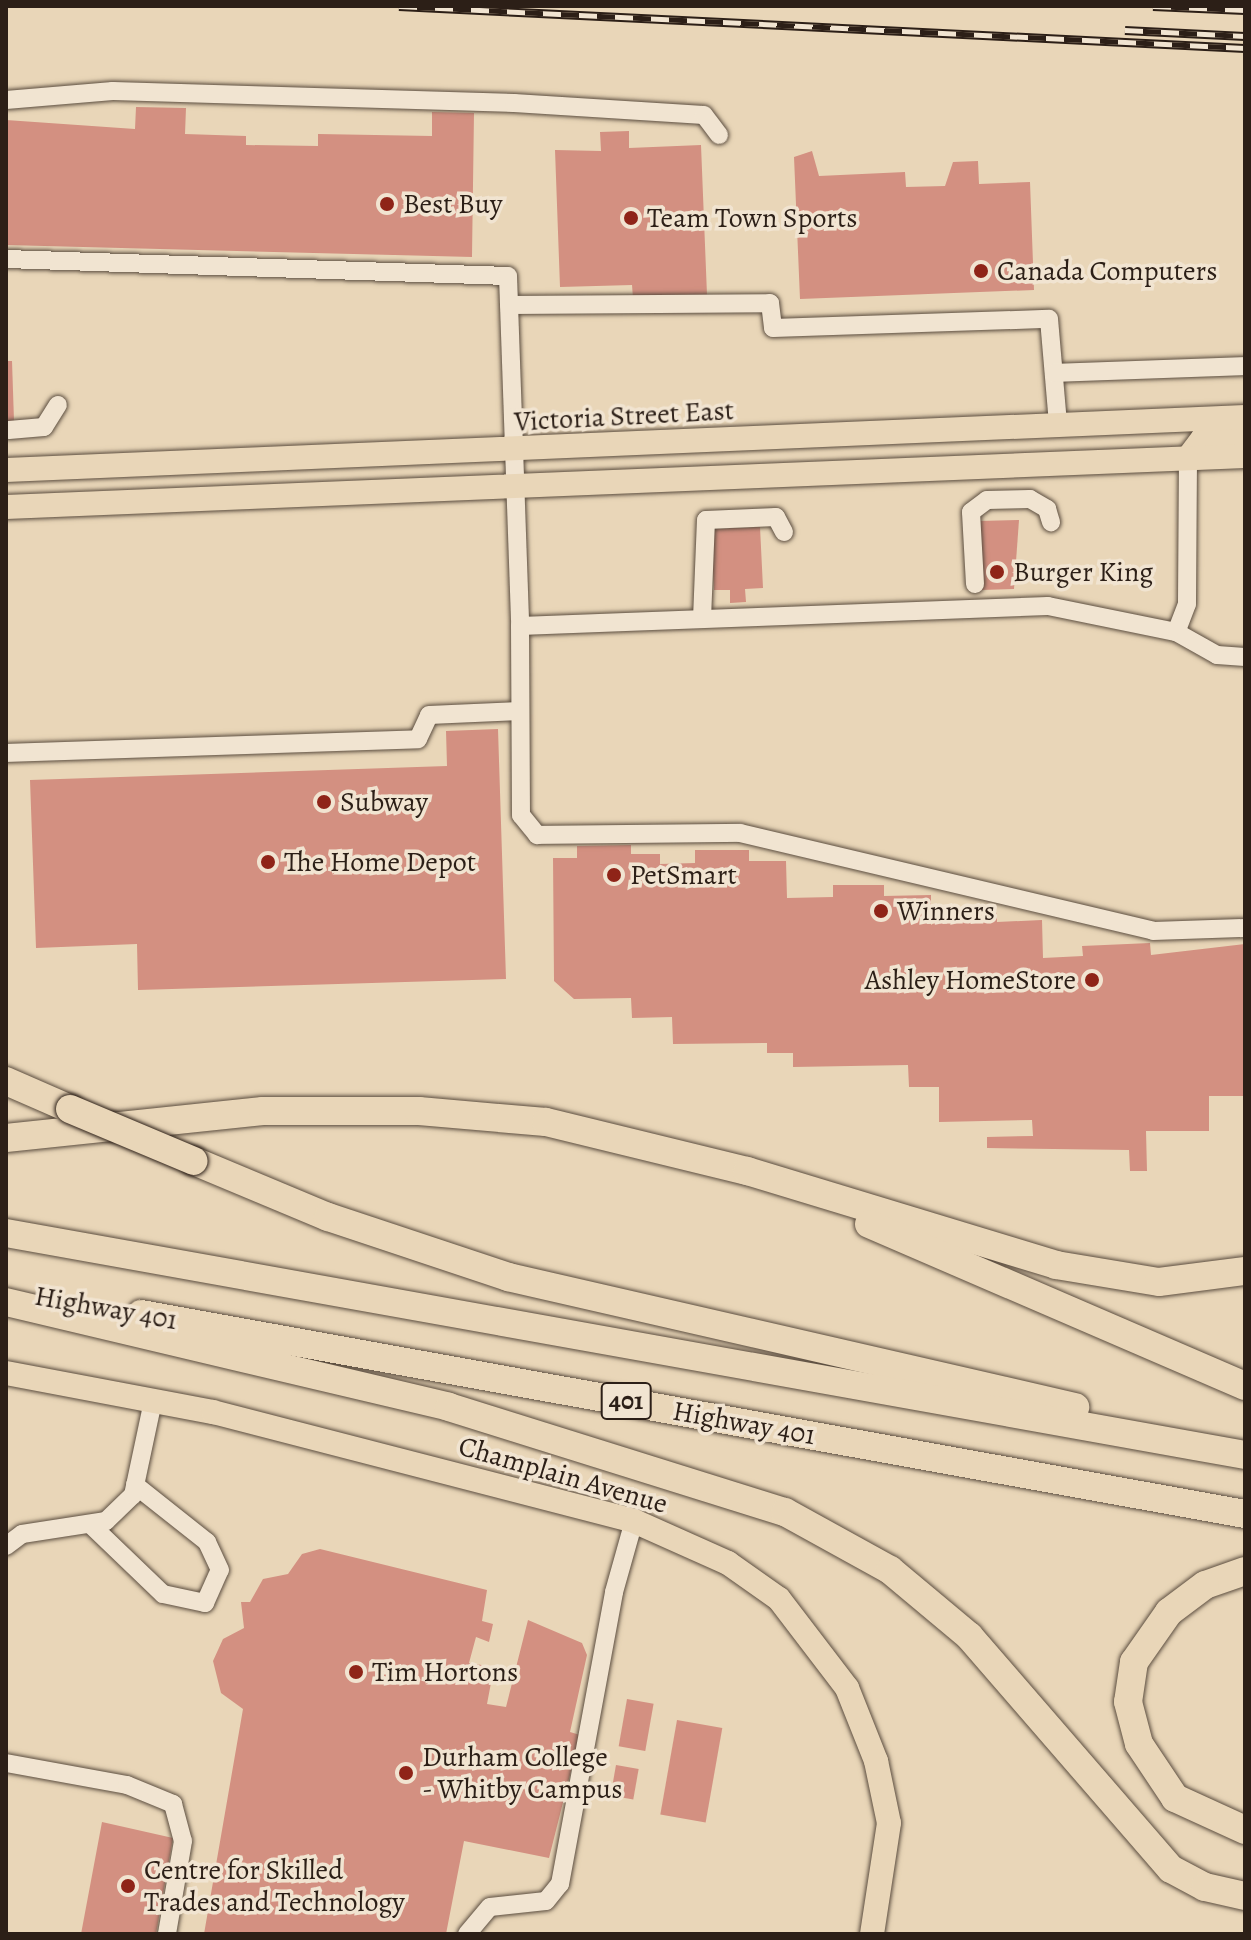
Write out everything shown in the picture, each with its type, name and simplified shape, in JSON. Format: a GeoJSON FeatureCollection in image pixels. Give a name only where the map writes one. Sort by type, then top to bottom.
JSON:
{"type":"FeatureCollection","features":[{"type":"Feature","properties":{"kind":"highway"},"geometry":{"type":"LineString","coordinates":[[6,1081],[364,1231],[508,1277],[1092,1410],[1245,1454]]}},
{"type":"Feature","properties":{"kind":"highway"},"geometry":{"type":"LineString","coordinates":[[6,1138],[263,1111],[419,1111],[546,1122],[747,1171],[1056,1265],[1159,1282],[1245,1271]]}},
{"type":"Feature","properties":{"kind":"highway"},"geometry":{"type":"LineString","coordinates":[[747,1171],[1245,1386]]}},
{"type":"Feature","properties":{"kind":"highway","name":"Highway 401"},"geometry":{"type":"LineString","coordinates":[[6,1233],[1245,1454]]}},
{"type":"Feature","properties":{"kind":"highway","name":"Highway 401"},"geometry":{"type":"LineString","coordinates":[[6,1290],[1245,1514]]}},
{"type":"Feature","properties":{"kind":"highway"},"geometry":{"type":"LineString","coordinates":[[6,1302],[449,1407],[785,1512],[890,1570],[969,1636],[1171,1869],[1205,1887],[1245,1896]]}},
{"type":"Feature","properties":{"kind":"highway"},"geometry":{"type":"LineString","coordinates":[[1245,1571],[1205,1585],[1169,1612],[1134,1662],[1128,1702],[1139,1744],[1175,1798],[1245,1830]]}},
{"type":"Feature","properties":{"kind":"main road","name":"Victoria Street East"},"geometry":{"type":"LineString","coordinates":[[6,470],[510,452],[1058,423],[1245,417]]}},
{"type":"Feature","properties":{"kind":"main road"},"geometry":{"type":"LineString","coordinates":[[1188,458],[1203,438],[1245,437]]}},
{"type":"Feature","properties":{"kind":"main road"},"geometry":{"type":"LineString","coordinates":[[6,507],[512,483],[1245,456]]}},
{"type":"Feature","properties":{"kind":"main road","name":"Champlain Avenue"},"geometry":{"type":"LineString","coordinates":[[6,1373],[153,1401],[634,1521],[728,1563],[779,1599],[847,1688],[876,1761],[889,1823],[872,1934]]}},
{"type":"Feature","properties":{"kind":"lane"},"geometry":{"type":"LineString","coordinates":[[6,100],[113,91],[514,103],[704,115],[719,135]]}},
{"type":"Feature","properties":{"kind":"lane"},"geometry":{"type":"LineString","coordinates":[[6,259],[508,276],[510,452],[520,626],[521,815],[537,835],[740,833],[1153,931],[1245,928]]}},
{"type":"Feature","properties":{"kind":"lane"},"geometry":{"type":"LineString","coordinates":[[509,305],[770,303],[773,328],[1049,319],[1058,423]]}},
{"type":"Feature","properties":{"kind":"lane"},"geometry":{"type":"LineString","coordinates":[[1054,373],[1245,366]]}},
{"type":"Feature","properties":{"kind":"lane"},"geometry":{"type":"LineString","coordinates":[[9,430],[44,427],[58,405]]}},
{"type":"Feature","properties":{"kind":"lane"},"geometry":{"type":"LineString","coordinates":[[1176,632],[1187,604],[1188,458]]}},
{"type":"Feature","properties":{"kind":"lane"},"geometry":{"type":"LineString","coordinates":[[975,584],[971,512],[979,506],[1030,499],[1051,522]]}},
{"type":"Feature","properties":{"kind":"lane"},"geometry":{"type":"LineString","coordinates":[[702,619],[706,520],[776,517],[784,532]]}},
{"type":"Feature","properties":{"kind":"lane"},"geometry":{"type":"LineString","coordinates":[[520,626],[1048,606],[1152,632],[1176,632],[1217,655],[1245,657]]}},
{"type":"Feature","properties":{"kind":"lane"},"geometry":{"type":"LineString","coordinates":[[6,753],[418,739],[429,715],[520,711]]}},
{"type":"Feature","properties":{"kind":"lane"},"geometry":{"type":"LineString","coordinates":[[6,1546],[22,1534],[106,1521],[135,1485],[153,1401]]}},
{"type":"Feature","properties":{"kind":"lane"},"geometry":{"type":"LineString","coordinates":[[90,1524],[163,1594],[205,1603],[220,1570],[207,1542],[135,1485]]}},
{"type":"Feature","properties":{"kind":"lane"},"geometry":{"type":"LineString","coordinates":[[467,1934],[490,1907],[546,1901],[560,1884],[614,1592],[634,1521]]}},
{"type":"Feature","properties":{"kind":"lane"},"geometry":{"type":"LineString","coordinates":[[6,1763],[127,1785],[173,1804],[183,1841],[167,1934]]}},
{"type":"Feature","properties":{"kind":"building"},"geometry":{"type":"Polygon","coordinates":[[[136,107],[186,108],[185,134],[246,136],[246,145],[318,146],[318,134],[432,136],[432,112],[474,113],[472,257],[6,245],[6,120],[135,129],[136,107]]]}},
{"type":"Feature","properties":{"kind":"building","name":"Team Town Sports"},"geometry":{"type":"Polygon","coordinates":[[[629,131],[629,148],[701,145],[707,295],[633,298],[632,285],[560,287],[555,150],[601,151],[600,132],[629,131]]]}},
{"type":"Feature","properties":{"kind":"building"},"geometry":{"type":"Polygon","coordinates":[[[812,151],[819,176],[905,172],[906,187],[945,186],[953,162],[978,161],[979,184],[1030,182],[1034,290],[800,299],[794,157],[812,151]]]}},
{"type":"Feature","properties":{"kind":"building"},"geometry":{"type":"Polygon","coordinates":[[[6,361],[12,361],[14,421],[6,434],[6,361]]]}},
{"type":"Feature","properties":{"kind":"building","name":"Burger King"},"geometry":{"type":"Polygon","coordinates":[[[1019,520],[1014,589],[981,590],[979,521],[1019,520]]]}},
{"type":"Feature","properties":{"kind":"building"},"geometry":{"type":"Polygon","coordinates":[[[760,527],[763,588],[745,589],[746,602],[730,603],[730,590],[714,590],[711,529],[760,527]]]}},
{"type":"Feature","properties":{"kind":"building","name":"The Home Depot"},"geometry":{"type":"Polygon","coordinates":[[[498,729],[506,979],[138,990],[137,944],[36,948],[30,780],[447,766],[446,731],[498,729]]]}},
{"type":"Feature","properties":{"kind":"building"},"geometry":{"type":"Polygon","coordinates":[[[631,845],[631,854],[660,854],[660,864],[695,863],[695,850],[749,850],[749,861],[786,861],[787,898],[833,897],[833,885],[884,885],[884,896],[931,895],[931,925],[950,912],[988,911],[997,913],[997,922],[1042,920],[1043,958],[1083,956],[1082,946],[1150,943],[1151,955],[1245,944],[1245,1096],[1209,1096],[1209,1131],[1146,1131],[1147,1171],[1130,1171],[1129,1150],[987,1148],[987,1137],[1033,1136],[1032,1120],[939,1122],[939,1087],[909,1087],[908,1065],[793,1067],[793,1053],[767,1053],[767,1043],[673,1044],[672,1017],[632,1018],[631,998],[574,999],[554,981],[553,858],[577,858],[577,846],[631,845]]]}},
{"type":"Feature","properties":{"kind":"building"},"geometry":{"type":"Polygon","coordinates":[[[320,1549],[487,1590],[482,1621],[493,1624],[489,1642],[476,1637],[469,1663],[494,1667],[487,1704],[506,1707],[528,1620],[582,1643],[587,1655],[570,1732],[580,1735],[549,1858],[464,1841],[446,1934],[204,1934],[243,1709],[221,1693],[213,1661],[223,1639],[244,1628],[241,1602],[250,1602],[263,1579],[288,1574],[302,1554],[320,1549]]]}},
{"type":"Feature","properties":{"kind":"building"},"geometry":{"type":"Polygon","coordinates":[[[627,1699],[654,1704],[645,1751],[619,1746],[627,1699]]]}},
{"type":"Feature","properties":{"kind":"building"},"geometry":{"type":"Polygon","coordinates":[[[677,1720],[722,1728],[706,1823],[660,1815],[677,1720]]]}},
{"type":"Feature","properties":{"kind":"building"},"geometry":{"type":"Polygon","coordinates":[[[616,1765],[639,1769],[633,1800],[611,1796],[616,1765]]]}},
{"type":"Feature","properties":{"kind":"building","name":"Centre for Skilled Trades and Technology"},"geometry":{"type":"Polygon","coordinates":[[[102,1822],[173,1838],[156,1934],[81,1934],[102,1822]]]}},
{"type":"Feature","properties":{"kind":"railway"},"geometry":{"type":"LineString","coordinates":[[399,6],[1245,48]]}},
{"type":"Feature","properties":{"kind":"railway"},"geometry":{"type":"LineString","coordinates":[[1153,6],[1245,10]]}},
{"type":"Feature","properties":{"kind":"railway"},"geometry":{"type":"LineString","coordinates":[[1125,30],[1245,36]]}},
{"type":"Feature","properties":{"kind":"place","name":"Best Buy"},"geometry":{"type":"Point","coordinates":[387,204]}},
{"type":"Feature","properties":{"kind":"place","name":"Team Town Sports"},"geometry":{"type":"Point","coordinates":[631,218]}},
{"type":"Feature","properties":{"kind":"place","name":"Canada Computers"},"geometry":{"type":"Point","coordinates":[981,271]}},
{"type":"Feature","properties":{"kind":"place","name":"Burger King"},"geometry":{"type":"Point","coordinates":[997,572]}},
{"type":"Feature","properties":{"kind":"place","name":"Subway"},"geometry":{"type":"Point","coordinates":[324,802]}},
{"type":"Feature","properties":{"kind":"place","name":"The Home Depot"},"geometry":{"type":"Point","coordinates":[268,862]}},
{"type":"Feature","properties":{"kind":"place","name":"PetSmart"},"geometry":{"type":"Point","coordinates":[614,875]}},
{"type":"Feature","properties":{"kind":"place","name":"Winners"},"geometry":{"type":"Point","coordinates":[881,911]}},
{"type":"Feature","properties":{"kind":"place","name":"Ashley HomeStore"},"geometry":{"type":"Point","coordinates":[1092,980]}},
{"type":"Feature","properties":{"kind":"place","name":"Tim Hortons"},"geometry":{"type":"Point","coordinates":[356,1672]}},
{"type":"Feature","properties":{"kind":"place","name":"Durham College - Whitby Campus"},"geometry":{"type":"Point","coordinates":[406,1773]}},
{"type":"Feature","properties":{"kind":"place","name":"Centre for Skilled Trades and Technology"},"geometry":{"type":"Point","coordinates":[128,1886]}}]}
